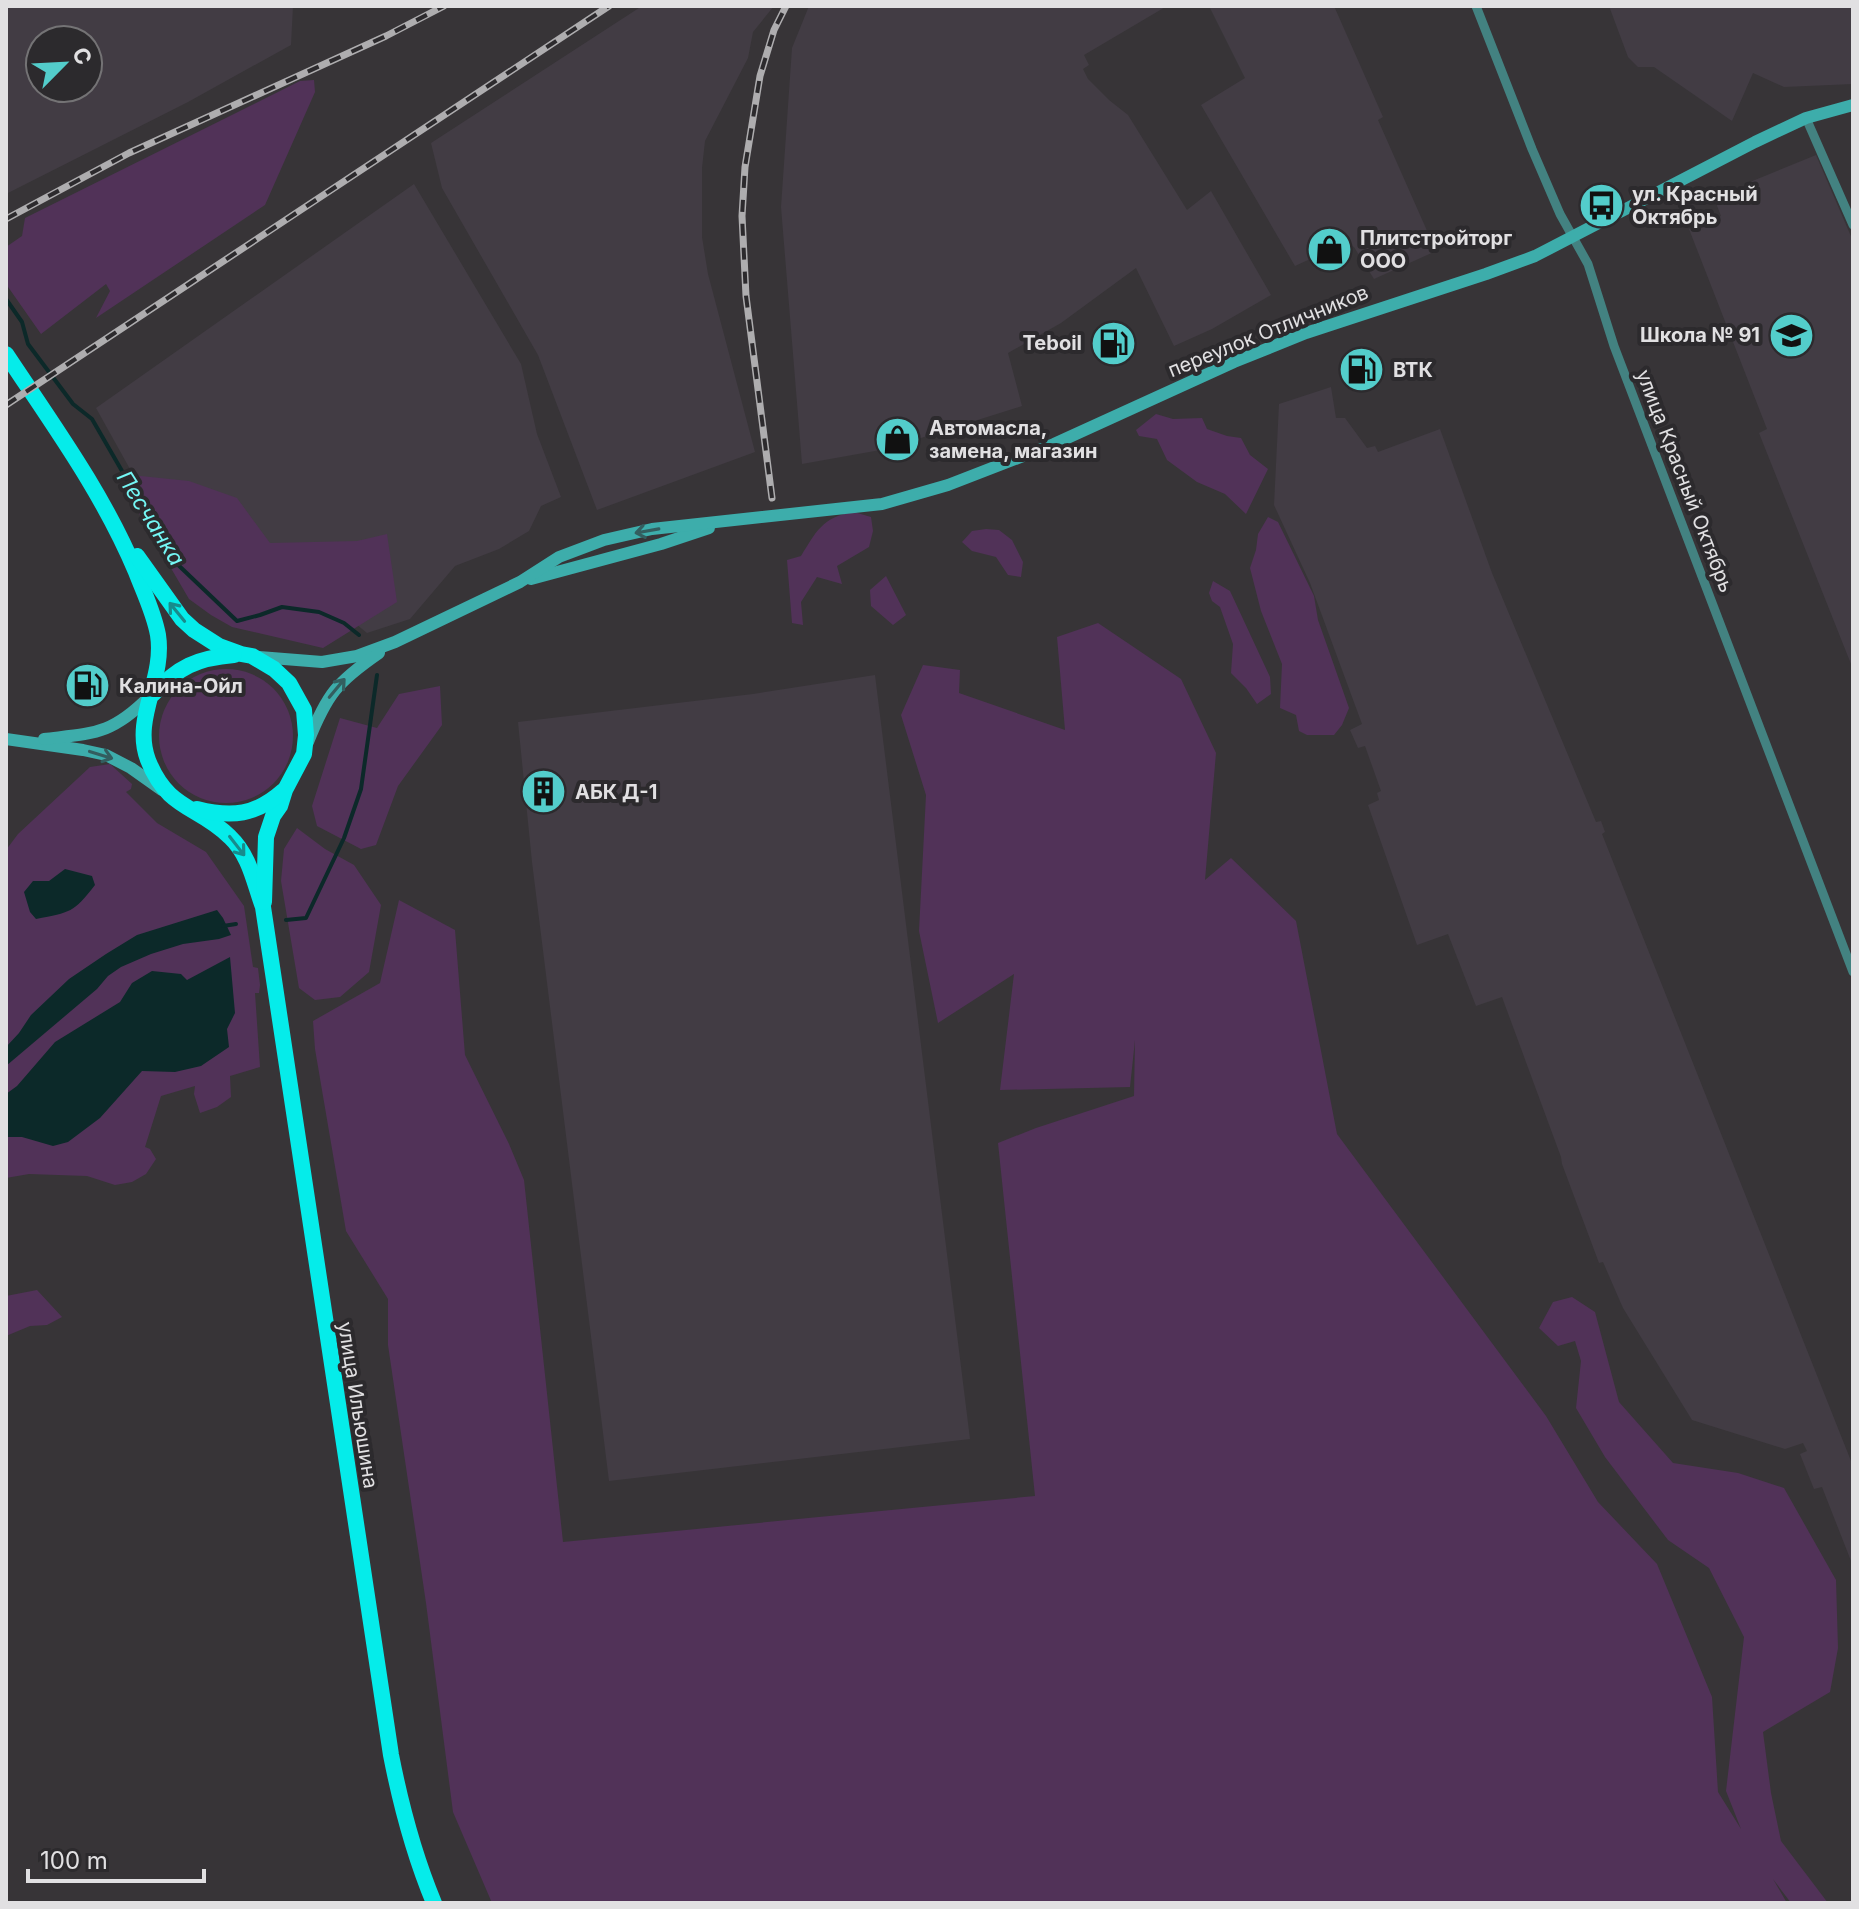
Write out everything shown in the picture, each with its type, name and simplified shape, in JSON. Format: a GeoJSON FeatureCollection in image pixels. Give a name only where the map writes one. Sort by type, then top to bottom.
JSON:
{"type":"FeatureCollection","features":[{"type":"Feature","properties":{"kind":"highway"},"geometry":{"type":"LineString","coordinates":[[6,354],[121,535],[182,619],[219,646],[274,669],[297,694],[306,722],[304,754],[268,826],[263,907]]}},
{"type":"Feature","properties":{"kind":"highway"},"geometry":{"type":"LineString","coordinates":[[121,535],[157,632],[158,667],[146,714],[144,749],[154,775],[168,794],[221,829],[238,846],[250,865],[263,907]]}},
{"type":"Feature","properties":{"kind":"highway"},"geometry":{"type":"LineString","coordinates":[[152,695],[188,665],[214,656],[246,655]]}},
{"type":"Feature","properties":{"kind":"highway"},"geometry":{"type":"LineString","coordinates":[[184,806],[240,814],[270,802],[285,790]]}},
{"type":"Feature","properties":{"kind":"highway","name":"улица Ильюшина"},"geometry":{"type":"LineString","coordinates":[[263,907],[391,1755],[403,1814],[434,1903]]}},
{"type":"Feature","properties":{"kind":"main road","name":"переулок Отличников"},"geometry":{"type":"LineString","coordinates":[[395,642],[520,582],[559,557],[604,540],[652,529],[882,504],[939,488],[1054,444],[1234,362],[1306,333],[1535,256],[1806,118],[1853,105]]}},
{"type":"Feature","properties":{"kind":"main road","name":"переулок Отличников"},"geometry":{"type":"LineString","coordinates":[[520,582],[661,544],[724,522]]}},
{"type":"Feature","properties":{"kind":"main road"},"geometry":{"type":"LineString","coordinates":[[246,655],[332,662],[395,642]]}},
{"type":"Feature","properties":{"kind":"main road"},"geometry":{"type":"LineString","coordinates":[[304,754],[323,707],[338,685],[395,642]]}},
{"type":"Feature","properties":{"kind":"main road"},"geometry":{"type":"LineString","coordinates":[[24,741],[101,731],[119,723],[152,695]]}},
{"type":"Feature","properties":{"kind":"main road"},"geometry":{"type":"LineString","coordinates":[[6,739],[106,755],[141,774],[168,794]]}},
{"type":"Feature","properties":{"kind":"street","name":"улица Красный Октябрь"},"geometry":{"type":"LineString","coordinates":[[1476,6],[1560,214],[1588,264],[1614,346],[1853,972]]}},
{"type":"Feature","properties":{"kind":"street"},"geometry":{"type":"LineString","coordinates":[[1806,118],[1853,225]]}},
{"type":"Feature","properties":{"kind":"shaded area"},"geometry":{"type":"Polygon","coordinates":[[[6,6],[293,6],[291,45],[188,102],[6,194],[6,6]]]}},
{"type":"Feature","properties":{"kind":"shaded area"},"geometry":{"type":"Polygon","coordinates":[[[642,6],[774,6],[753,32],[748,58],[705,141],[702,168],[702,237],[708,274],[755,452],[597,510],[538,355],[442,188],[431,143],[642,6]]]}},
{"type":"Feature","properties":{"kind":"shaded area"},"geometry":{"type":"Polygon","coordinates":[[[809,6],[1167,6],[1084,55],[1089,65],[1083,69],[1088,79],[1128,115],[1187,210],[1211,191],[1271,295],[1212,329],[1174,346],[1136,268],[1061,323],[1008,353],[1022,406],[886,449],[802,464],[781,207],[792,48],[809,6]]]}},
{"type":"Feature","properties":{"kind":"shaded area"},"geometry":{"type":"Polygon","coordinates":[[[1209,6],[1334,6],[1383,117],[1378,120],[1436,251],[1374,279],[1354,247],[1345,243],[1295,266],[1201,105],[1245,78],[1209,6]]]}},
{"type":"Feature","properties":{"kind":"shaded area"},"geometry":{"type":"Polygon","coordinates":[[[1609,6],[1853,6],[1853,84],[1784,87],[1753,73],[1732,121],[1654,67],[1638,67],[1628,57],[1609,6]]]}},
{"type":"Feature","properties":{"kind":"shaded area"},"geometry":{"type":"Polygon","coordinates":[[[314,80],[315,92],[265,205],[96,318],[110,291],[106,284],[41,334],[6,284],[6,247],[22,236],[25,218],[300,81],[314,80]]]}},
{"type":"Feature","properties":{"kind":"shaded area","name":"Школа № 91"},"geometry":{"type":"Polygon","coordinates":[[[1816,155],[1853,241],[1853,669],[1759,433],[1767,429],[1689,229],[1721,216],[1716,203],[1753,189],[1750,182],[1816,155]]]}},
{"type":"Feature","properties":{"kind":"shaded area"},"geometry":{"type":"Polygon","coordinates":[[[414,184],[521,364],[537,434],[561,497],[541,506],[529,531],[499,549],[455,566],[410,619],[367,633],[328,601],[155,514],[96,408],[414,184]]]}},
{"type":"Feature","properties":{"kind":"shaded area"},"geometry":{"type":"Polygon","coordinates":[[[1331,387],[1336,418],[1345,418],[1367,448],[1375,446],[1378,452],[1440,429],[1492,573],[1596,822],[1601,821],[1605,832],[1602,834],[1853,1466],[1853,1566],[1822,1487],[1814,1489],[1800,1454],[1807,1451],[1803,1443],[1785,1449],[1692,1420],[1623,1308],[1603,1262],[1599,1263],[1502,997],[1476,1006],[1448,934],[1417,945],[1368,805],[1379,800],[1377,793],[1381,791],[1365,746],[1358,748],[1350,730],[1362,724],[1310,583],[1274,505],[1279,404],[1331,387]]]}},
{"type":"Feature","properties":{"kind":"shaded area"},"geometry":{"type":"Polygon","coordinates":[[[1156,414],[1173,419],[1202,418],[1207,429],[1241,438],[1250,455],[1268,469],[1246,514],[1225,494],[1197,482],[1167,460],[1157,439],[1139,436],[1136,430],[1156,414]]]}},
{"type":"Feature","properties":{"kind":"shaded area"},"geometry":{"type":"Polygon","coordinates":[[[131,475],[189,481],[237,498],[270,543],[357,541],[387,534],[397,602],[323,648],[232,627],[189,599],[130,498],[131,475]]]}},
{"type":"Feature","properties":{"kind":"shaded area"},"geometry":{"type":"Polygon","coordinates":[[[854,512],[871,517],[873,531],[869,547],[837,566],[842,584],[817,577],[801,602],[803,625],[792,623],[787,560],[801,556],[827,522],[854,512]]]}},
{"type":"Feature","properties":{"kind":"shaded area"},"geometry":{"type":"Polygon","coordinates":[[[1268,517],[1278,522],[1314,596],[1318,620],[1349,708],[1334,735],[1307,735],[1299,731],[1296,715],[1280,708],[1282,664],[1261,611],[1250,568],[1258,534],[1268,517]]]}},
{"type":"Feature","properties":{"kind":"shaded area"},"geometry":{"type":"Polygon","coordinates":[[[999,530],[1012,540],[1023,562],[1021,577],[1008,575],[996,557],[972,551],[962,542],[972,531],[999,530]]]}},
{"type":"Feature","properties":{"kind":"shaded area"},"geometry":{"type":"Polygon","coordinates":[[[886,576],[906,615],[893,625],[871,606],[870,590],[886,576]]]}},
{"type":"Feature","properties":{"kind":"shaded area"},"geometry":{"type":"Polygon","coordinates":[[[1213,581],[1230,591],[1270,677],[1271,694],[1257,704],[1231,673],[1233,644],[1220,607],[1212,601],[1209,593],[1213,581]]]}},
{"type":"Feature","properties":{"kind":"shaded area"},"geometry":{"type":"Polygon","coordinates":[[[1098,623],[1181,679],[1216,753],[1205,880],[1231,858],[1296,921],[1337,1134],[1546,1416],[1598,1502],[1657,1564],[1712,1697],[1718,1792],[1741,1829],[1726,1791],[1744,1637],[1709,1568],[1668,1540],[1605,1457],[1576,1408],[1581,1361],[1575,1341],[1558,1346],[1539,1328],[1553,1302],[1572,1297],[1595,1312],[1619,1402],[1673,1463],[1738,1473],[1784,1488],[1836,1580],[1838,1648],[1830,1692],[1763,1732],[1781,1841],[1828,1903],[1791,1903],[1773,1879],[1787,1903],[492,1903],[453,1812],[388,1345],[388,1299],[346,1231],[313,1021],[380,983],[399,900],[455,930],[465,1055],[524,1180],[563,1542],[1035,1496],[998,1143],[1134,1096],[1135,1040],[1130,1087],[1000,1090],[1014,974],[938,1023],[919,931],[926,795],[901,715],[923,665],[960,670],[959,693],[1065,730],[1057,637],[1098,623]]]}},
{"type":"Feature","properties":{"kind":"shaded area"},"geometry":{"type":"Polygon","coordinates":[[[226,669],[252,674],[274,688],[288,710],[293,736],[288,762],[274,784],[252,798],[226,803],[200,798],[178,784],[164,762],[159,736],[164,710],[178,688],[200,674],[226,669]]]}},
{"type":"Feature","properties":{"kind":"shaded area"},"geometry":{"type":"Polygon","coordinates":[[[875,675],[970,1439],[609,1481],[532,862],[518,722],[753,694],[875,675]]]}},
{"type":"Feature","properties":{"kind":"shaded area"},"geometry":{"type":"Polygon","coordinates":[[[440,686],[442,725],[398,786],[376,845],[361,849],[317,826],[312,806],[340,718],[377,728],[399,694],[440,686]]]}},
{"type":"Feature","properties":{"kind":"shaded area"},"geometry":{"type":"Polygon","coordinates":[[[110,764],[132,784],[126,792],[157,823],[206,852],[244,906],[253,967],[258,968],[260,985],[259,993],[255,993],[260,1067],[230,1076],[231,1097],[217,1107],[200,1113],[194,1094],[195,1086],[161,1096],[145,1147],[156,1159],[146,1174],[132,1182],[115,1185],[87,1176],[29,1174],[6,1178],[6,850],[18,834],[90,767],[110,764]]]}},
{"type":"Feature","properties":{"kind":"shaded area"},"geometry":{"type":"Polygon","coordinates":[[[297,828],[354,865],[381,905],[369,972],[340,997],[315,1000],[299,988],[281,881],[284,849],[297,828]]]}},
{"type":"Feature","properties":{"kind":"shaded area"},"geometry":{"type":"Polygon","coordinates":[[[37,1290],[62,1317],[47,1325],[30,1326],[6,1336],[6,1296],[37,1290]]]}},
{"type":"Feature","properties":{"kind":"water"},"geometry":{"type":"Polygon","coordinates":[[[65,869],[92,876],[95,885],[70,910],[36,919],[30,912],[24,892],[33,881],[49,881],[65,869]]]}},
{"type":"Feature","properties":{"kind":"water"},"geometry":{"type":"Polygon","coordinates":[[[217,910],[231,935],[183,944],[121,967],[6,1066],[6,1047],[31,1015],[69,979],[137,935],[217,910]]]}},
{"type":"Feature","properties":{"kind":"water"},"geometry":{"type":"Polygon","coordinates":[[[230,957],[235,1013],[227,1029],[229,1047],[201,1066],[175,1072],[142,1071],[100,1118],[68,1142],[53,1146],[22,1137],[6,1137],[6,1094],[17,1086],[55,1042],[120,1002],[132,983],[152,971],[181,974],[187,980],[230,957]]]}},
{"type":"Feature","properties":{"kind":"waterway","name":"Песчанка"},"geometry":{"type":"LineString","coordinates":[[6,299],[22,322],[28,344],[73,404],[92,419],[174,561],[237,621],[282,607],[319,612],[344,623],[359,635]]}},
{"type":"Feature","properties":{"kind":"waterway","name":"Песчанка"},"geometry":{"type":"LineString","coordinates":[[286,920],[306,918],[344,838],[361,789],[377,675]]}},
{"type":"Feature","properties":{"kind":"waterway","name":"Песчанка"},"geometry":{"type":"LineString","coordinates":[[223,926],[236,924]]}},
{"type":"Feature","properties":{"kind":"railway"},"geometry":{"type":"LineString","coordinates":[[6,219],[129,153],[386,36],[444,6]]}},
{"type":"Feature","properties":{"kind":"railway"},"geometry":{"type":"LineString","coordinates":[[6,405],[609,6]]}},
{"type":"Feature","properties":{"kind":"railway"},"geometry":{"type":"LineString","coordinates":[[772,498],[746,296],[742,216],[745,167],[760,76],[774,30],[786,6]]}},
{"type":"Feature","properties":{"kind":"place","name":"ул. Красный Октябрь"},"geometry":{"type":"Point","coordinates":[1601,205]}},
{"type":"Feature","properties":{"kind":"place","name":"Плитстройторг ООО"},"geometry":{"type":"Point","coordinates":[1329,249]}},
{"type":"Feature","properties":{"kind":"place","name":"Школа № 91"},"geometry":{"type":"Point","coordinates":[1791,335]}},
{"type":"Feature","properties":{"kind":"place","name":"Teboil"},"geometry":{"type":"Point","coordinates":[1113,343]}},
{"type":"Feature","properties":{"kind":"place","name":"ВТК"},"geometry":{"type":"Point","coordinates":[1362,370]}},
{"type":"Feature","properties":{"kind":"place","name":"Автомасла, замена, магазин"},"geometry":{"type":"Point","coordinates":[898,439]}},
{"type":"Feature","properties":{"kind":"place","name":"Калина-Ойл"},"geometry":{"type":"Point","coordinates":[88,686]}},
{"type":"Feature","properties":{"kind":"place","name":"АБК Д-1"},"geometry":{"type":"Point","coordinates":[544,792]}}]}
